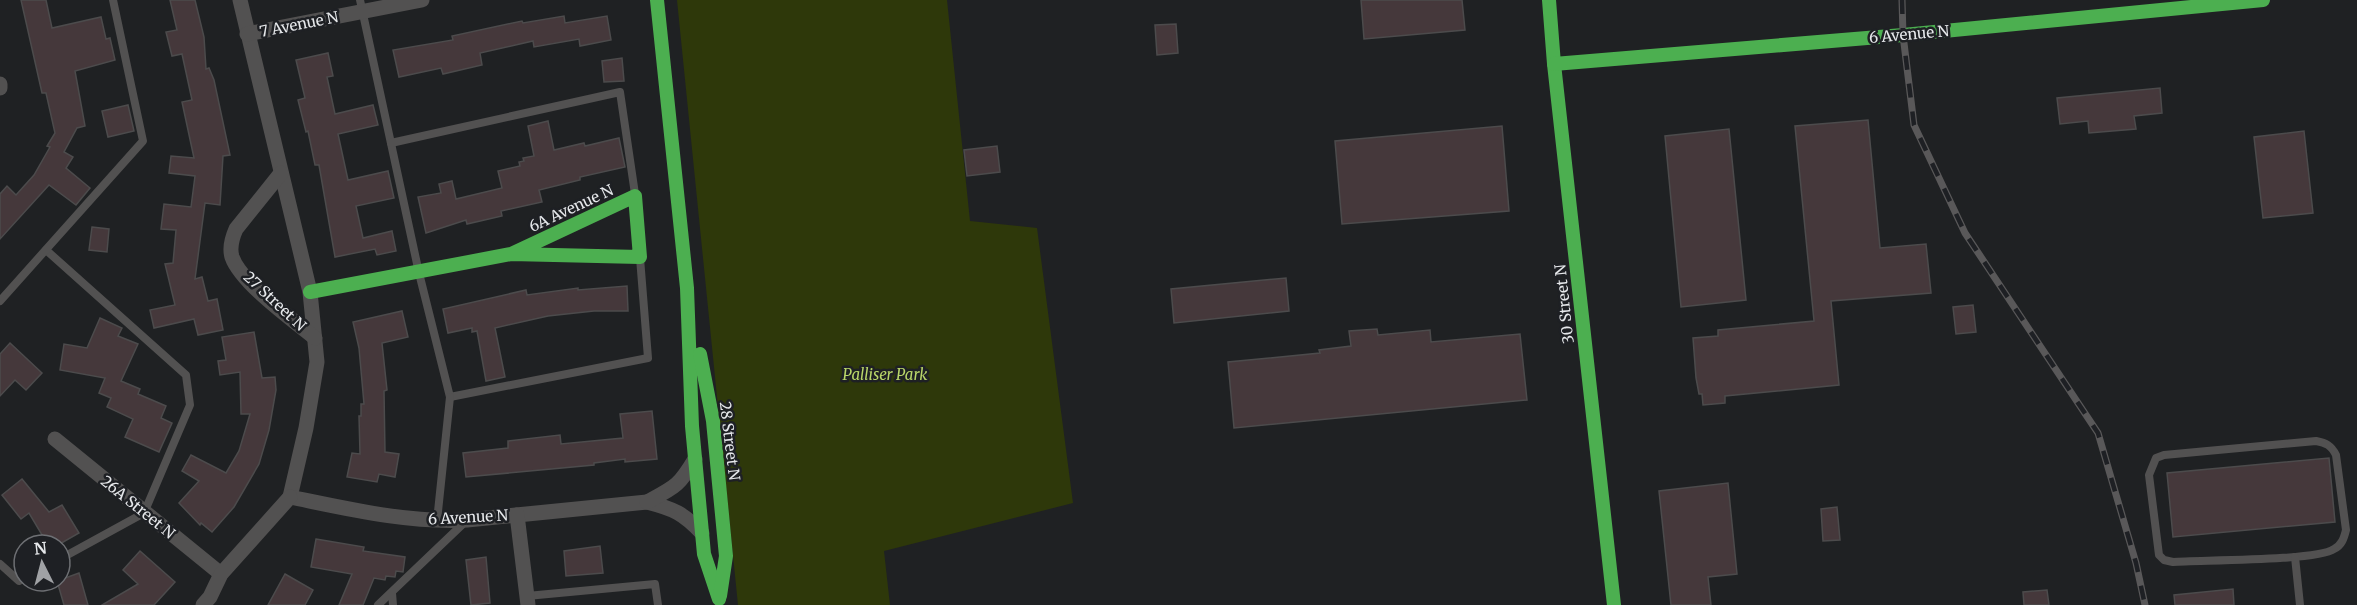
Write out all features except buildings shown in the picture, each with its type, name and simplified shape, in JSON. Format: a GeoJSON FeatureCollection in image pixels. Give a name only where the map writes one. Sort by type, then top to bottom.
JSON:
{"type":"FeatureCollection","features":[{"type":"Feature","properties":{"kind":"street","name":"27 Street N"},"geometry":{"type":"LineString","coordinates":[[240,0],[310,292],[315,338],[317,362],[306,428],[290,497]]}},
{"type":"Feature","properties":{"kind":"street","name":"7 Avenue N"},"geometry":{"type":"LineString","coordinates":[[247,34],[362,6],[422,0]]}},
{"type":"Feature","properties":{"kind":"street","name":"28 Street N"},"geometry":{"type":"LineString","coordinates":[[657,0],[687,288],[695,459],[704,554],[720,602]]}},
{"type":"Feature","properties":{"kind":"street","name":"30 Street N"},"geometry":{"type":"LineString","coordinates":[[1549,0],[1554,64],[1614,605]]}},
{"type":"Feature","properties":{"kind":"street","name":"6 Avenue N"},"geometry":{"type":"LineString","coordinates":[[1554,64],[1914,34],[2263,0]]}},
{"type":"Feature","properties":{"kind":"street","name":"27 Street N"},"geometry":{"type":"LineString","coordinates":[[281,173],[236,230],[232,237],[231,252],[239,267],[259,291],[315,338]]}},
{"type":"Feature","properties":{"kind":"street","name":"6A Avenue N"},"geometry":{"type":"LineString","coordinates":[[310,292],[511,254],[640,257],[635,196],[511,254]]}},
{"type":"Feature","properties":{"kind":"street","name":"28 Street N"},"geometry":{"type":"LineString","coordinates":[[687,288],[713,421],[726,556],[720,602]]}},
{"type":"Feature","properties":{"kind":"street","name":"26A Street N"},"geometry":{"type":"LineString","coordinates":[[55,439],[221,574]]}},
{"type":"Feature","properties":{"kind":"street","name":"6 Avenue N"},"geometry":{"type":"LineString","coordinates":[[647,502],[674,488],[683,480],[695,459]]}},
{"type":"Feature","properties":{"kind":"street","name":"6 Avenue N"},"geometry":{"type":"LineString","coordinates":[[290,497],[372,514],[437,522],[647,502],[674,508],[702,532]]}},
{"type":"Feature","properties":{"kind":"street"},"geometry":{"type":"LineString","coordinates":[[203,605],[210,597],[221,574],[290,497]]}},
{"type":"Feature","properties":{"kind":"street"},"geometry":{"type":"LineString","coordinates":[[517,514],[527,601]]}},
{"type":"Feature","properties":{"kind":"lane"},"geometry":{"type":"LineString","coordinates":[[0,301],[143,141],[113,0]]}},
{"type":"Feature","properties":{"kind":"lane"},"geometry":{"type":"LineString","coordinates":[[362,6],[419,273],[450,398],[437,522]]}},
{"type":"Feature","properties":{"kind":"lane"},"geometry":{"type":"LineString","coordinates":[[391,143],[620,92],[635,196]]}},
{"type":"Feature","properties":{"kind":"lane"},"geometry":{"type":"LineString","coordinates":[[46,250],[186,375],[190,405],[144,513],[72,552]]}},
{"type":"Feature","properties":{"kind":"lane"},"geometry":{"type":"LineString","coordinates":[[450,398],[648,358],[640,257]]}},
{"type":"Feature","properties":{"kind":"lane"},"geometry":{"type":"LineString","coordinates":[[2316,441],[2326,443],[2333,448],[2336,455],[2346,530],[2343,540],[2335,549],[2326,553],[2295,557],[2164,560],[2159,555],[2157,545],[2149,475],[2156,458],[2164,455],[2316,441]]}},
{"type":"Feature","properties":{"kind":"lane"},"geometry":{"type":"LineString","coordinates":[[378,605],[467,520]]}},
{"type":"Feature","properties":{"kind":"lane"},"geometry":{"type":"LineString","coordinates":[[2295,557],[2300,605]]}},
{"type":"Feature","properties":{"kind":"lane"},"geometry":{"type":"LineString","coordinates":[[0,564],[12,575]]}},
{"type":"Feature","properties":{"kind":"lane"},"geometry":{"type":"LineString","coordinates":[[527,601],[655,584],[658,605]]}},
{"type":"Feature","properties":{"kind":"lane"},"geometry":{"type":"LineString","coordinates":[[392,593],[393,605]]}},
{"type":"Feature","properties":{"kind":"green space","name":"Palliser Park"},"geometry":{"type":"Polygon","coordinates":[[[677,0],[947,0],[970,221],[1037,228],[1073,503],[884,551],[890,605],[738,605],[677,0]]]}},
{"type":"Feature","properties":{"kind":"railway"},"geometry":{"type":"LineString","coordinates":[[1902,0],[1903,35],[1914,125],[1965,233],[2098,433],[2136,563],[2145,605]]}},
{"type":"Feature","properties":{"kind":"traffic: fast"},"geometry":{"type":"LineString","coordinates":[[657,0],[687,288],[692,426],[704,554],[719,599]]}},
{"type":"Feature","properties":{"kind":"traffic: fast"},"geometry":{"type":"LineString","coordinates":[[1549,0],[1554,64],[1614,605]]}},
{"type":"Feature","properties":{"kind":"traffic: fast"},"geometry":{"type":"LineString","coordinates":[[1554,64],[1903,35],[2263,0]]}},
{"type":"Feature","properties":{"kind":"traffic: fast"},"geometry":{"type":"LineString","coordinates":[[310,292],[511,254],[635,196],[640,257],[511,254]]}},
{"type":"Feature","properties":{"kind":"traffic: fast"},"geometry":{"type":"LineString","coordinates":[[700,354],[713,421],[726,556],[720,596]]}}]}
